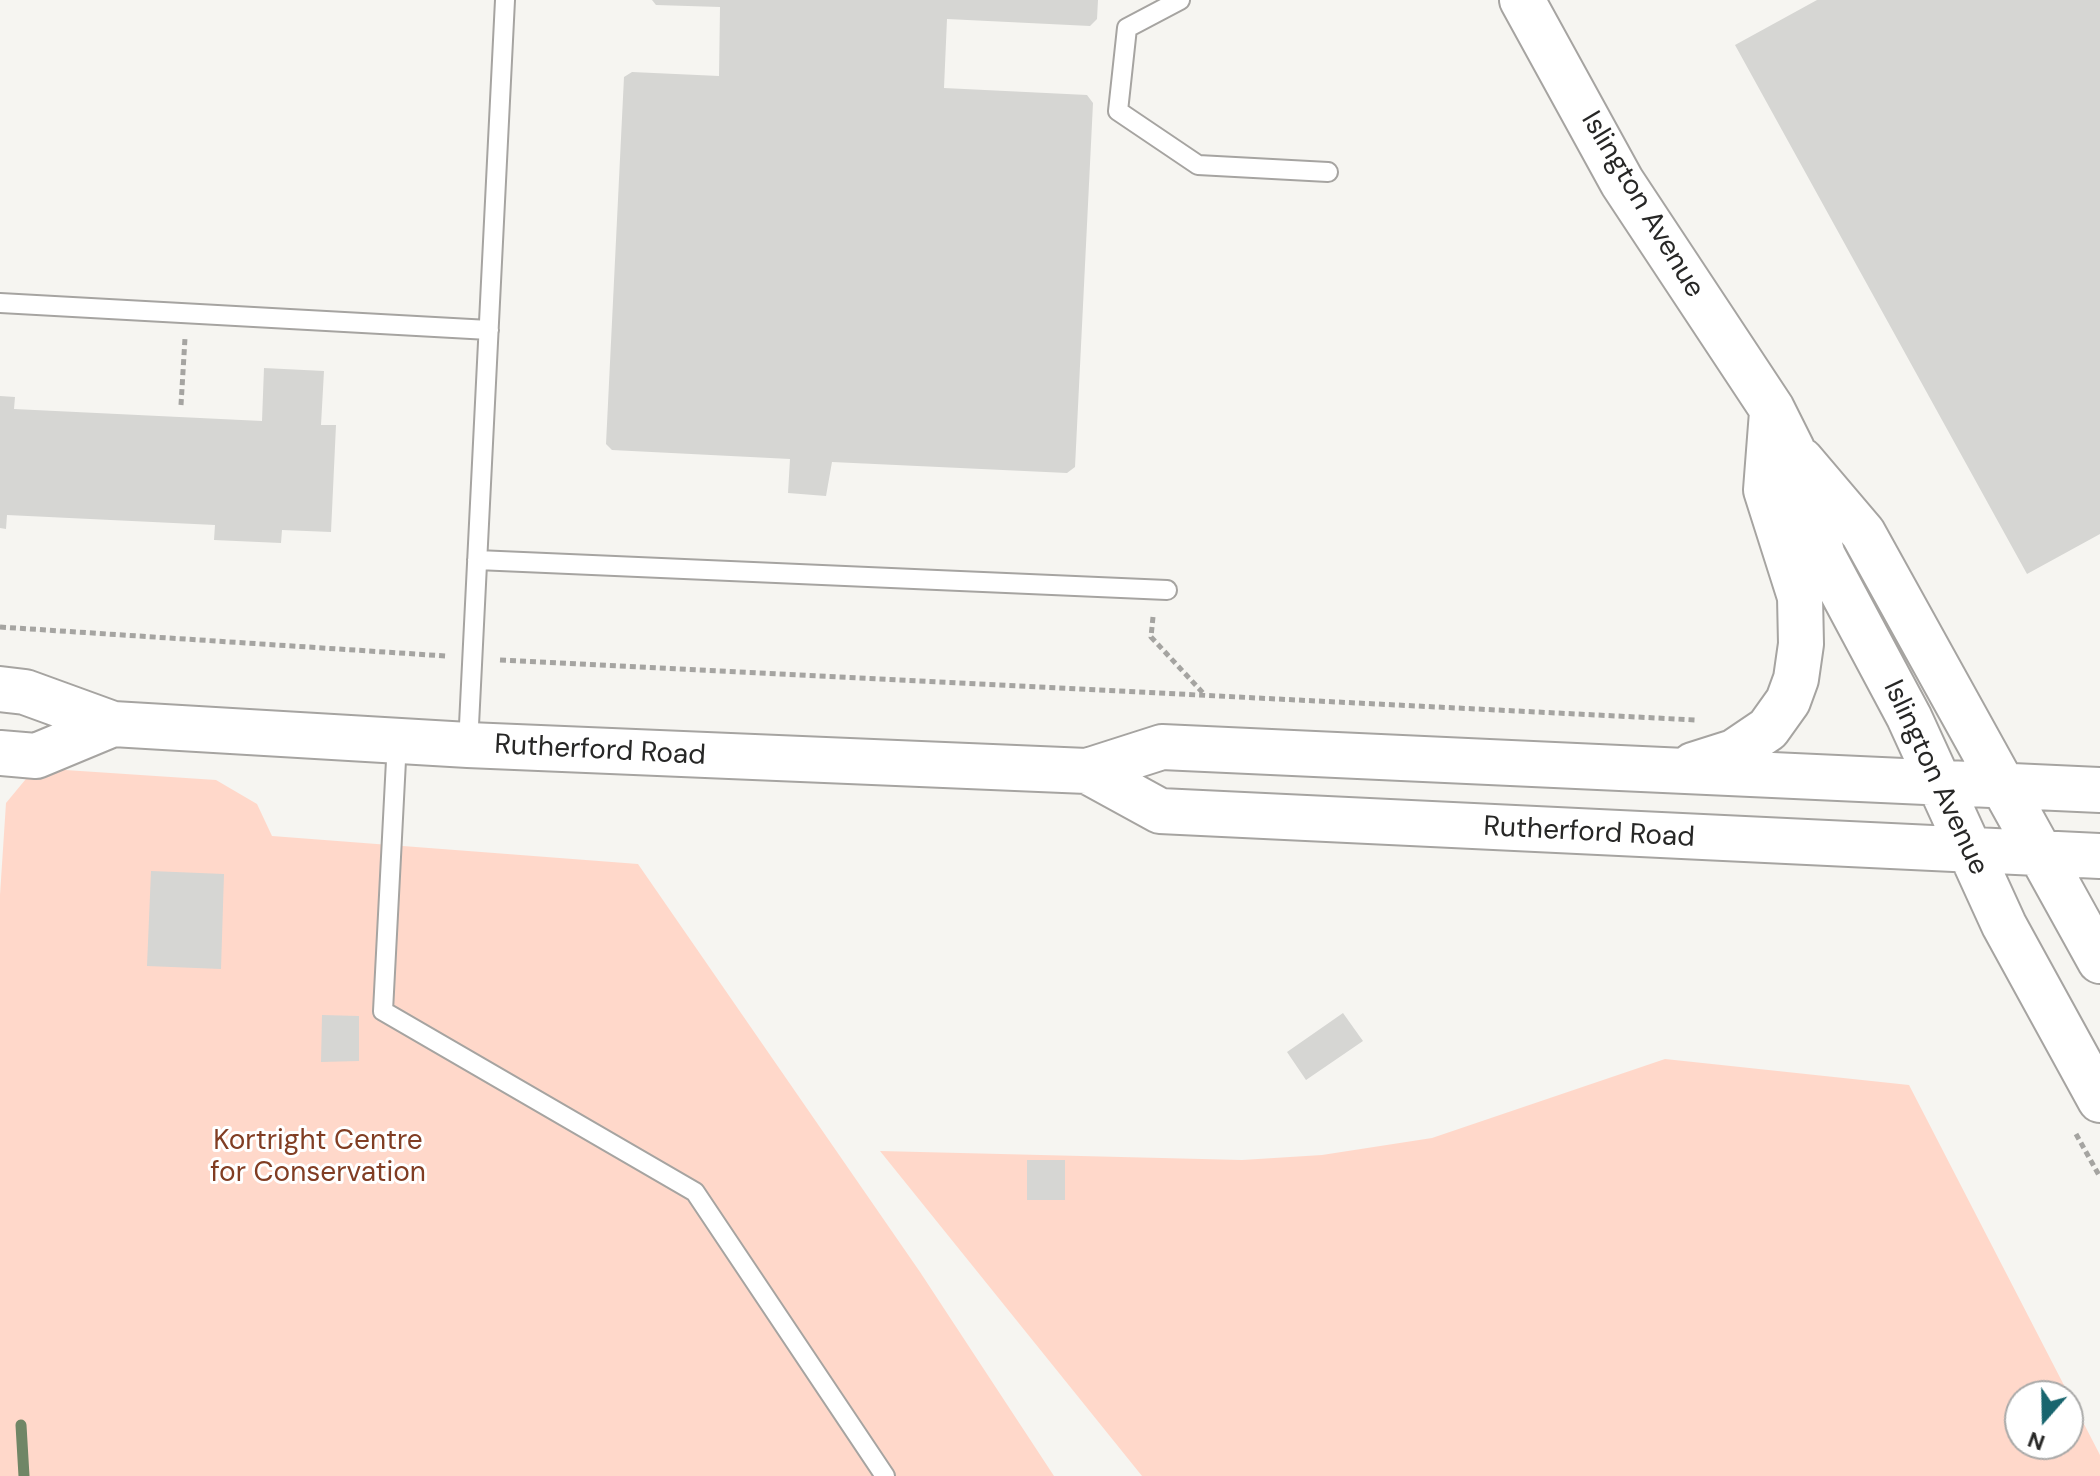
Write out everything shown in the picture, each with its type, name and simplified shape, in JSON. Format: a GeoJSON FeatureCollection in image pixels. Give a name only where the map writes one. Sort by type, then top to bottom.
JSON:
{"type":"FeatureCollection","features":[{"type":"Feature","properties":{"kind":"main road","name":"Islington Avenue"},"geometry":{"type":"LineString","coordinates":[[1522,0],[1622,182],[1772,409],[1792,449],[1823,556],[1909,717],[2004,925],[2100,1100]]}},
{"type":"Feature","properties":{"kind":"main road"},"geometry":{"type":"LineString","coordinates":[[1671,772],[1734,752],[1753,742],[1778,717],[1796,679],[1801,644],[1800,597],[1766,490],[1772,409]]}},
{"type":"Feature","properties":{"kind":"main road","name":"Islington Avenue"},"geometry":{"type":"LineString","coordinates":[[1792,449],[1863,533],[2100,961]]}},
{"type":"Feature","properties":{"kind":"main road","name":"Rutherford Road"},"geometry":{"type":"LineString","coordinates":[[0,689],[25,692],[113,724],[468,745],[1087,771],[1162,747],[2100,790]]}},
{"type":"Feature","properties":{"kind":"main road","name":"Rutherford Road"},"geometry":{"type":"LineString","coordinates":[[0,753],[36,756],[113,724]]}},
{"type":"Feature","properties":{"kind":"main road","name":"Rutherford Road"},"geometry":{"type":"LineString","coordinates":[[1087,771],[1160,811],[2100,856]]}},
{"type":"Feature","properties":{"kind":"lane"},"geometry":{"type":"LineString","coordinates":[[468,745],[505,0]]}},
{"type":"Feature","properties":{"kind":"lane"},"geometry":{"type":"LineString","coordinates":[[1180,0],[1127,28],[1118,111],[1198,165],[1328,172]]}},
{"type":"Feature","properties":{"kind":"lane"},"geometry":{"type":"LineString","coordinates":[[0,303],[489,330]]}},
{"type":"Feature","properties":{"kind":"lane"},"geometry":{"type":"LineString","coordinates":[[477,560],[1161,590]]}},
{"type":"Feature","properties":{"kind":"lane"},"geometry":{"type":"LineString","coordinates":[[397,741],[383,1011],[695,1192],[885,1476]]}},
{"type":"Feature","properties":{"kind":"path"},"geometry":{"type":"LineString","coordinates":[[181,405],[187,313]]}},
{"type":"Feature","properties":{"kind":"path"},"geometry":{"type":"LineString","coordinates":[[1161,590],[1151,637],[1205,695]]}},
{"type":"Feature","properties":{"kind":"path"},"geometry":{"type":"LineString","coordinates":[[0,627],[472,658],[1713,720]]}},
{"type":"Feature","properties":{"kind":"green space","name":"Kortright Centre for Conservation"},"geometry":{"type":"Polygon","coordinates":[[[35,768],[216,780],[257,804],[272,836],[638,864],[920,1272],[1054,1476],[0,1476],[0,895],[6,803],[35,768]]]}},
{"type":"Feature","properties":{"kind":"green space"},"geometry":{"type":"Polygon","coordinates":[[[1665,1059],[1909,1085],[2061,1380],[2004,1380],[2004,1460],[2084,1460],[2084,1424],[2100,1455],[2100,1476],[1142,1476],[880,1151],[1242,1160],[1322,1155],[1432,1138],[1665,1059]]]}},
{"type":"Feature","properties":{"kind":"building"},"geometry":{"type":"Polygon","coordinates":[[[652,0],[1098,0],[1097,19],[1090,26],[947,19],[944,88],[1087,95],[1093,103],[1075,467],[1067,473],[832,462],[826,496],[788,493],[790,459],[612,450],[606,444],[624,77],[632,72],[719,76],[720,7],[656,5],[652,0]]]}},
{"type":"Feature","properties":{"kind":"building"},"geometry":{"type":"Polygon","coordinates":[[[1817,0],[2100,0],[2100,534],[2027,574],[1735,45],[1817,0]]]}},
{"type":"Feature","properties":{"kind":"building"},"geometry":{"type":"Polygon","coordinates":[[[264,368],[324,371],[321,425],[336,425],[331,532],[282,530],[281,543],[214,540],[215,525],[7,515],[6,529],[0,528],[0,396],[15,397],[14,409],[262,421],[264,368]]]}},
{"type":"Feature","properties":{"kind":"building"},"geometry":{"type":"Polygon","coordinates":[[[151,871],[224,874],[221,969],[147,966],[151,871]]]}},
{"type":"Feature","properties":{"kind":"building"},"geometry":{"type":"Polygon","coordinates":[[[1343,1013],[1363,1041],[1306,1080],[1287,1052],[1343,1013]]]}},
{"type":"Feature","properties":{"kind":"building"},"geometry":{"type":"Polygon","coordinates":[[[322,1015],[359,1016],[359,1061],[321,1062],[322,1015]]]}},
{"type":"Feature","properties":{"kind":"building"},"geometry":{"type":"Polygon","coordinates":[[[1027,1160],[1065,1160],[1065,1200],[1027,1200],[1027,1160]]]}},
{"type":"Feature","properties":{"kind":"waterway"},"geometry":{"type":"LineString","coordinates":[[21,1425],[24,1476]]}}]}
